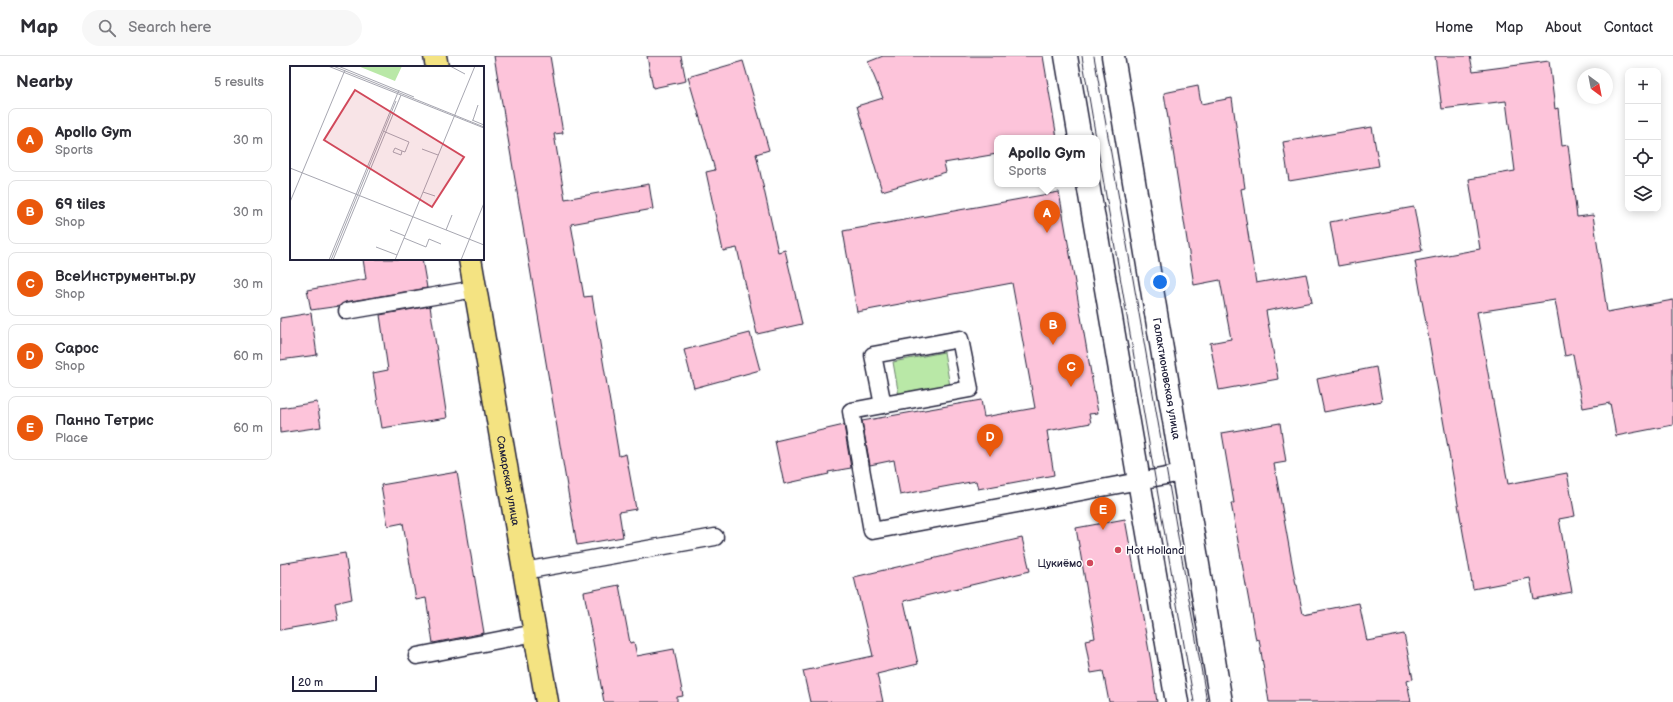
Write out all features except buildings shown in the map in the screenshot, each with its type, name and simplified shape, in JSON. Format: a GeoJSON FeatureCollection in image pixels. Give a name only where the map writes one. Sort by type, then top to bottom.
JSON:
{"type":"FeatureCollection","features":[{"type":"Feature","properties":{"kind":"main road"},"geometry":{"type":"LineString","coordinates":[[435,56],[437,66]]}},
{"type":"Feature","properties":{"kind":"main road"},"geometry":{"type":"LineString","coordinates":[[1066,56],[1079,135]]}},
{"type":"Feature","properties":{"kind":"main road","name":"Галактионовская улица"},"geometry":{"type":"LineString","coordinates":[[1113,56],[1221,702]]}},
{"type":"Feature","properties":{"kind":"main road"},"geometry":{"type":"LineString","coordinates":[[1089,187],[1177,702]]}},
{"type":"Feature","properties":{"kind":"main road","name":"Самарская улица"},"geometry":{"type":"LineString","coordinates":[[470,260],[546,702]]}},
{"type":"Feature","properties":{"kind":"lane"},"geometry":{"type":"LineString","coordinates":[[347,312],[475,289]]}},
{"type":"Feature","properties":{"kind":"lane"},"geometry":{"type":"LineString","coordinates":[[883,405],[873,355],[960,339],[970,389],[851,411],[872,531],[1182,473]]}},
{"type":"Feature","properties":{"kind":"lane"},"geometry":{"type":"LineString","coordinates":[[524,571],[715,537]]}},
{"type":"Feature","properties":{"kind":"lane"},"geometry":{"type":"LineString","coordinates":[[417,656],[535,633]]}},
{"type":"Feature","properties":{"kind":"green space"},"geometry":{"type":"Polygon","coordinates":[[[944,352],[950,386],[899,396],[893,362],[944,352]]]}},
{"type":"Feature","properties":{"kind":"tram line"},"geometry":{"type":"LineString","coordinates":[[1082,56],[1095,135]]}},
{"type":"Feature","properties":{"kind":"tram line"},"geometry":{"type":"LineString","coordinates":[[1094,56],[1207,702]]}},
{"type":"Feature","properties":{"kind":"tram line"},"geometry":{"type":"LineString","coordinates":[[1100,161],[1194,702]]}},
{"type":"Feature","properties":{"kind":"place","name":"Apollo Gym"},"geometry":{"type":"Point","coordinates":[1047,233]}},
{"type":"Feature","properties":{"kind":"place","name":"69 tiles"},"geometry":{"type":"Point","coordinates":[1053,345]}},
{"type":"Feature","properties":{"kind":"place","name":"ВсеИнструменты.ру"},"geometry":{"type":"Point","coordinates":[1071,387]}},
{"type":"Feature","properties":{"kind":"place","name":"Сарос"},"geometry":{"type":"Point","coordinates":[990,457]}},
{"type":"Feature","properties":{"kind":"place","name":"Панно Тетрис"},"geometry":{"type":"Point","coordinates":[1103,530]}},
{"type":"Feature","properties":{"kind":"place","name":"Hot Holland"},"geometry":{"type":"Point","coordinates":[1118,550]}},
{"type":"Feature","properties":{"kind":"place","name":"Цукиёмо"},"geometry":{"type":"Point","coordinates":[1090,563]}}]}
